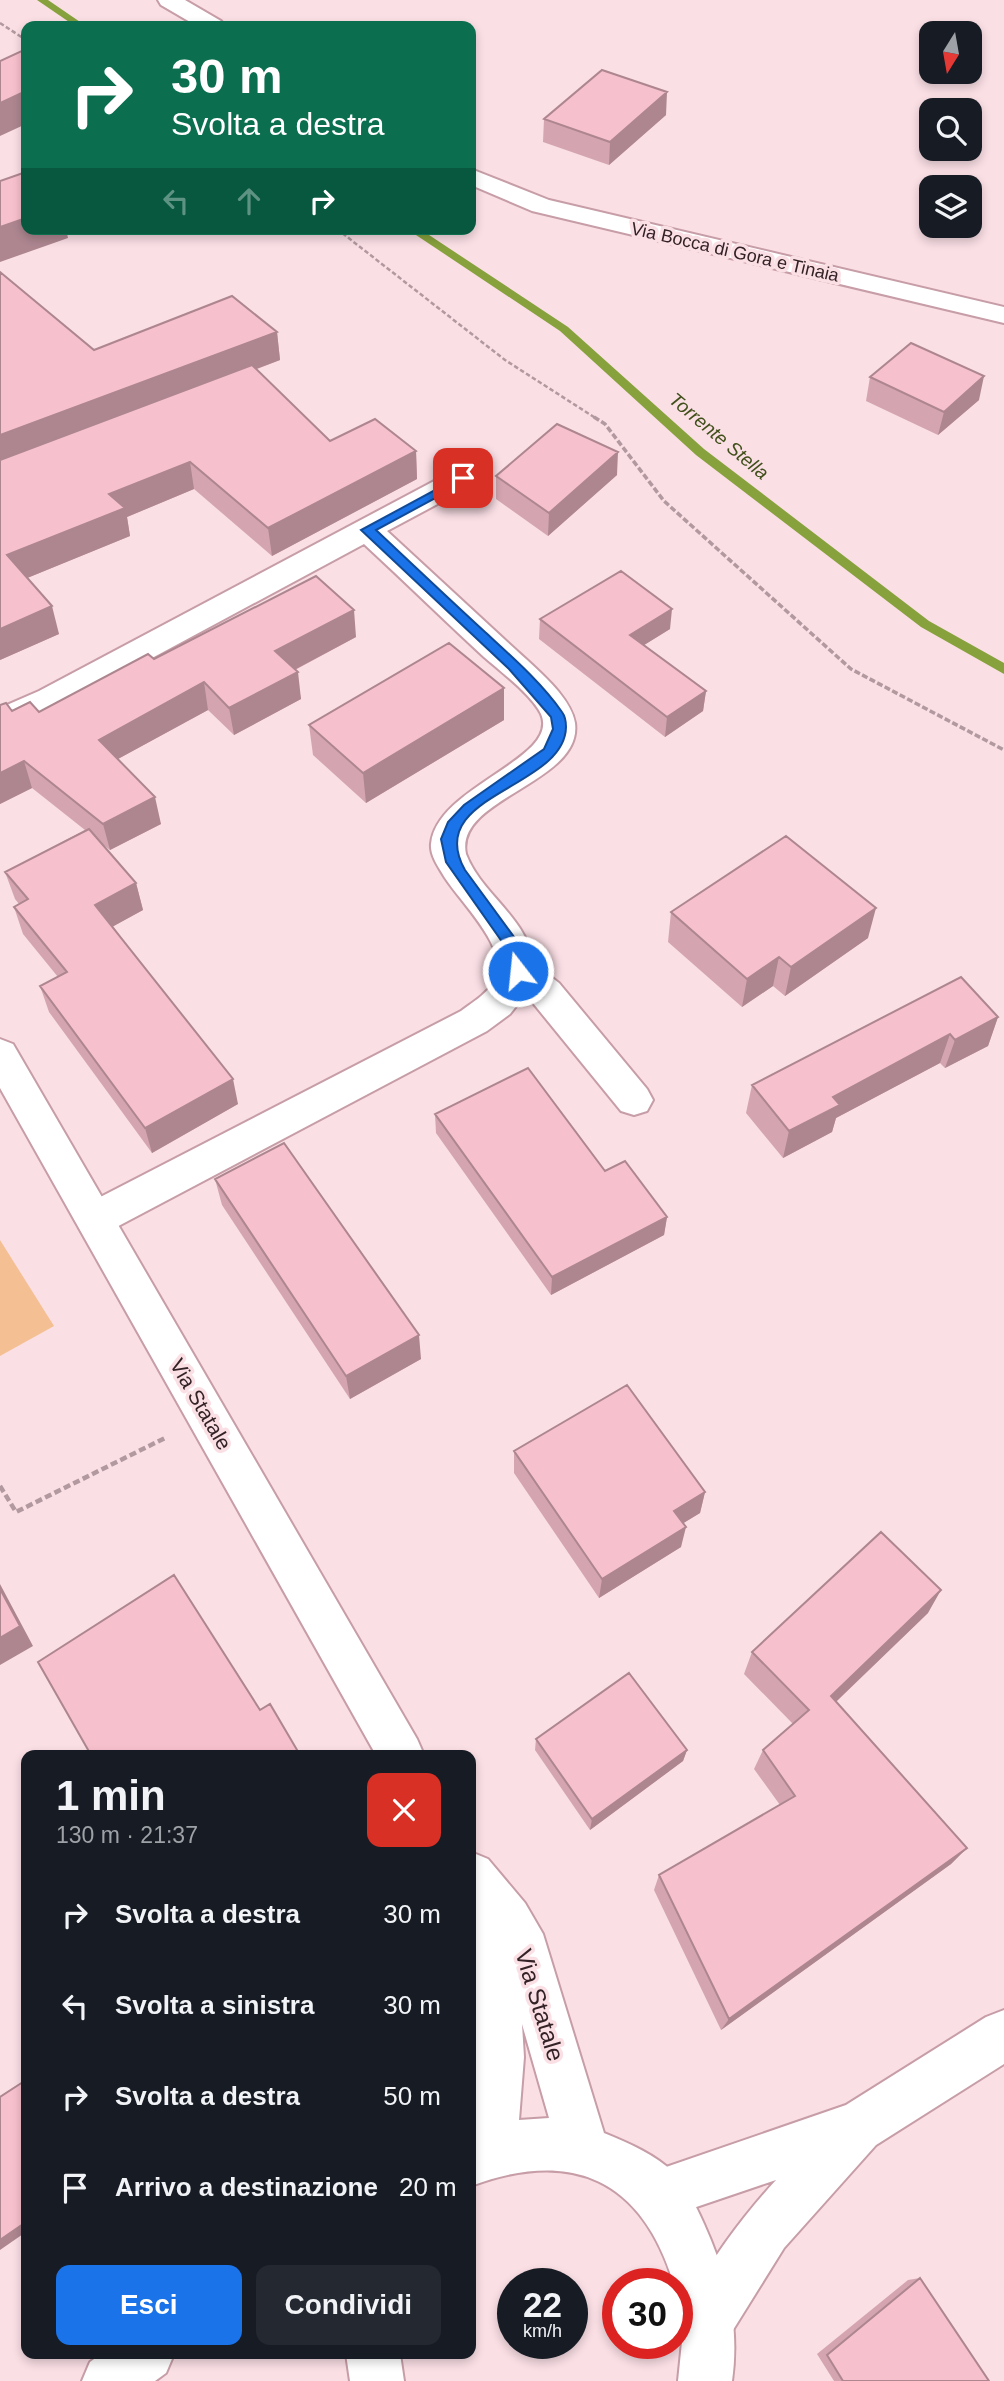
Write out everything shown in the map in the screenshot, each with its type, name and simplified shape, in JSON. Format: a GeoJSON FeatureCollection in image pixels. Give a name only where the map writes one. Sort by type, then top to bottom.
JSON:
{"type":"FeatureCollection","features":[{"type":"Feature","properties":{"kind":"street"},"geometry":{"type":"LineString","coordinates":[[169,0],[205,21]]}},
{"type":"Feature","properties":{"kind":"street","name":"Via Bocca di Gora e Tinaia"},"geometry":{"type":"LineString","coordinates":[[476,178],[541,206],[1004,315]]}},
{"type":"Feature","properties":{"kind":"street"},"geometry":{"type":"LineString","coordinates":[[0,721],[50,699],[463,478]]}},
{"type":"Feature","properties":{"kind":"street"},"geometry":{"type":"LineString","coordinates":[[95,1219],[474,1021],[501,1000],[512,986],[518,971],[512,945],[460,874],[451,859],[448,839],[453,825],[469,808],[550,752],[560,729],[558,716],[513,666],[367,530]]}},
{"type":"Feature","properties":{"kind":"street"},"geometry":{"type":"LineString","coordinates":[[518,971],[546,993],[634,1100]]}},
{"type":"Feature","properties":{"kind":"street","name":"Via Statale"},"geometry":{"type":"LineString","coordinates":[[0,1054],[398,1750]]}},
{"type":"Feature","properties":{"kind":"street","name":"Via Statale"},"geometry":{"type":"LineString","coordinates":[[476,1881],[508,1920],[526,1951],[583,2149]]}},
{"type":"Feature","properties":{"kind":"street","name":"Via Statale"},"geometry":{"type":"LineString","coordinates":[[476,1913],[493,1987],[499,2041],[499,2073],[480,2155]]}},
{"type":"Feature","properties":{"kind":"street"},"geometry":{"type":"LineString","coordinates":[[658,2194],[859,2126],[1004,2035]]}},
{"type":"Feature","properties":{"kind":"street"},"geometry":{"type":"LineString","coordinates":[[712,2360],[766,2230],[859,2126]]}},
{"type":"Feature","properties":{"kind":"street"},"geometry":{"type":"LineString","coordinates":[[480,2155],[516,2143],[550,2141],[583,2149],[636,2176],[658,2194],[697,2266],[712,2360]]}},
{"type":"Feature","properties":{"kind":"street"},"geometry":{"type":"LineString","coordinates":[[109,2381],[140,2359]]}},
{"type":"Feature","properties":{"kind":"path"},"geometry":{"type":"LineString","coordinates":[[0,23],[21,37]]}},
{"type":"Feature","properties":{"kind":"path"},"geometry":{"type":"LineString","coordinates":[[345,235],[505,360],[605,424],[664,501],[851,669],[1004,750]]}},
{"type":"Feature","properties":{"kind":"path"},"geometry":{"type":"LineString","coordinates":[[0,1486],[16,1511],[208,1416]]}},
{"type":"Feature","properties":{"kind":"shaded area"},"geometry":{"type":"Polygon","coordinates":[[[0,1240],[54,1326],[0,1356],[0,1240]]]}},
{"type":"Feature","properties":{"kind":"building"},"geometry":{"type":"Polygon","coordinates":[[[21,51],[21,93],[0,103],[0,61],[21,51]]]}},
{"type":"Feature","properties":{"kind":"building"},"geometry":{"type":"Polygon","coordinates":[[[602,70],[667,92],[610,142],[544,119],[602,70]]]}},
{"type":"Feature","properties":{"kind":"building"},"geometry":{"type":"Polygon","coordinates":[[[21,174],[21,220],[0,227],[0,181],[21,174]]]}},
{"type":"Feature","properties":{"kind":"building"},"geometry":{"type":"Polygon","coordinates":[[[0,272],[94,350],[232,296],[277,332],[0,435],[0,272]]]}},
{"type":"Feature","properties":{"kind":"building"},"geometry":{"type":"Polygon","coordinates":[[[911,343],[984,376],[944,412],[870,377],[911,343]]]}},
{"type":"Feature","properties":{"kind":"building"},"geometry":{"type":"Polygon","coordinates":[[[252,365],[330,441],[375,419],[416,451],[268,528],[190,462],[109,494],[125,508],[7,555],[52,606],[0,629],[0,460],[252,365]]]}},
{"type":"Feature","properties":{"kind":"building"},"geometry":{"type":"Polygon","coordinates":[[[557,424],[618,452],[549,513],[496,476],[557,424]]]}},
{"type":"Feature","properties":{"kind":"building"},"geometry":{"type":"Polygon","coordinates":[[[621,571],[672,609],[630,635],[706,691],[667,717],[540,619],[621,571]]]}},
{"type":"Feature","properties":{"kind":"building"},"geometry":{"type":"Polygon","coordinates":[[[316,576],[354,610],[275,651],[298,672],[229,708],[204,682],[99,740],[155,797],[103,824],[24,761],[0,773],[0,705],[6,703],[12,711],[30,702],[39,712],[148,654],[154,659],[316,576]]]}},
{"type":"Feature","properties":{"kind":"building"},"geometry":{"type":"Polygon","coordinates":[[[449,643],[504,688],[363,773],[309,725],[449,643]]]}},
{"type":"Feature","properties":{"kind":"building"},"geometry":{"type":"Polygon","coordinates":[[[89,829],[136,883],[95,905],[233,1079],[145,1128],[40,986],[67,972],[14,907],[28,899],[5,872],[89,829]]]}},
{"type":"Feature","properties":{"kind":"building"},"geometry":{"type":"Polygon","coordinates":[[[786,836],[876,908],[791,967],[779,957],[747,979],[671,912],[786,836]]]}},
{"type":"Feature","properties":{"kind":"building"},"geometry":{"type":"Polygon","coordinates":[[[961,977],[998,1017],[955,1040],[950,1034],[833,1097],[840,1105],[789,1131],[752,1085],[961,977]]]}},
{"type":"Feature","properties":{"kind":"building"},"geometry":{"type":"Polygon","coordinates":[[[528,1068],[605,1171],[625,1161],[667,1217],[552,1277],[435,1114],[528,1068]]]}},
{"type":"Feature","properties":{"kind":"building"},"geometry":{"type":"Polygon","coordinates":[[[284,1143],[419,1335],[346,1376],[215,1179],[284,1143]]]}},
{"type":"Feature","properties":{"kind":"building"},"geometry":{"type":"Polygon","coordinates":[[[627,1385],[705,1492],[674,1511],[686,1527],[602,1579],[514,1451],[627,1385]]]}},
{"type":"Feature","properties":{"kind":"building"},"geometry":{"type":"Polygon","coordinates":[[[881,1532],[941,1590],[831,1696],[967,1848],[729,2019],[659,1875],[795,1796],[763,1750],[809,1710],[752,1652],[881,1532]]]}},
{"type":"Feature","properties":{"kind":"building"},"geometry":{"type":"Polygon","coordinates":[[[174,1575],[260,1710],[270,1704],[297,1750],[88,1750],[38,1662],[174,1575]]]}},
{"type":"Feature","properties":{"kind":"building"},"geometry":{"type":"Polygon","coordinates":[[[0,1589],[20,1626],[0,1638],[0,1589]]]}},
{"type":"Feature","properties":{"kind":"building"},"geometry":{"type":"Polygon","coordinates":[[[629,1673],[687,1750],[592,1819],[536,1739],[629,1673]]]}},
{"type":"Feature","properties":{"kind":"building"},"geometry":{"type":"Polygon","coordinates":[[[21,2083],[21,2225],[0,2240],[0,2097],[21,2083]]]}},
{"type":"Feature","properties":{"kind":"building"},"geometry":{"type":"Polygon","coordinates":[[[920,2278],[989,2381],[843,2381],[827,2355],[920,2278]]]}},
{"type":"Feature","properties":{"kind":"waterway","name":"Torrente Stella"},"geometry":{"type":"LineString","coordinates":[[42,0],[74,21]]}},
{"type":"Feature","properties":{"kind":"waterway","name":"Torrente Stella"},"geometry":{"type":"LineString","coordinates":[[421,235],[564,329],[700,452],[925,624],[1004,669]]}},
{"type":"Feature","properties":{"kind":"route"},"geometry":{"type":"LineString","coordinates":[[463,478],[367,530],[513,666],[558,716],[560,729],[550,752],[469,808],[453,825],[448,839],[451,859],[460,874],[512,945],[518,971]]}}]}
